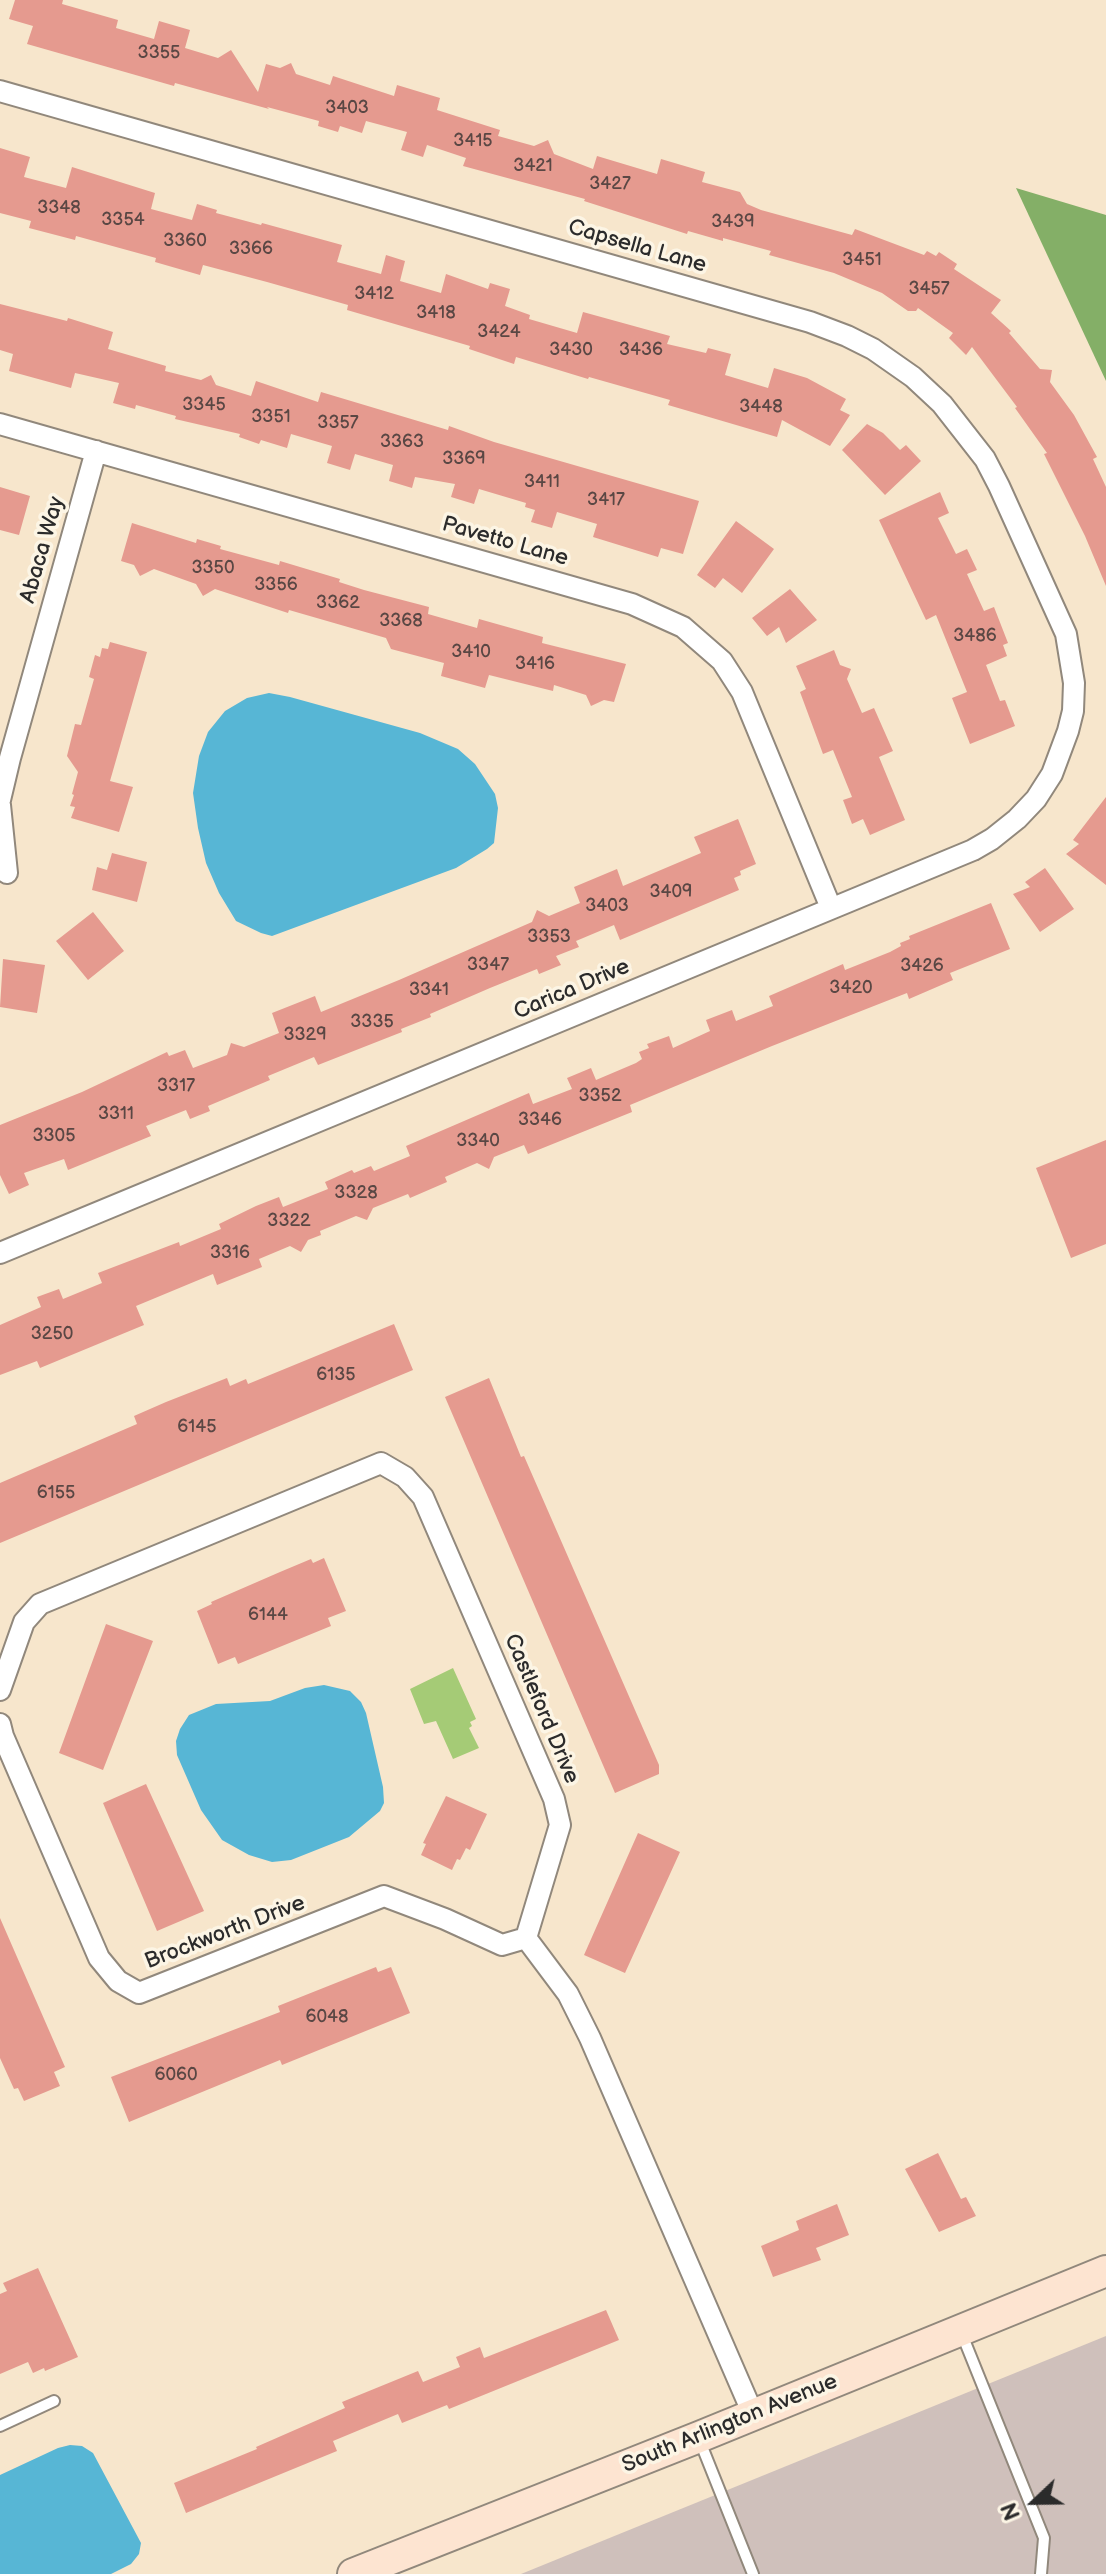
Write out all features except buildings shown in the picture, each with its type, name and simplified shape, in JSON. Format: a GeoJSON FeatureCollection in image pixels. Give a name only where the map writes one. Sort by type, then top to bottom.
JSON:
{"type":"FeatureCollection","features":[{"type":"Feature","properties":{"kind":"main road","name":"South Arlington Avenue"},"geometry":{"type":"LineString","coordinates":[[353,2574],[1106,2271]]}},
{"type":"Feature","properties":{"kind":"street","name":"Capsella Lane"},"geometry":{"type":"LineString","coordinates":[[0,91],[810,322],[873,349],[913,377],[942,404],[985,459],[1066,634],[1074,683]]}},
{"type":"Feature","properties":{"kind":"street","name":"Pavetto Lane"},"geometry":{"type":"LineString","coordinates":[[0,424],[632,604],[683,627],[722,661],[742,692],[831,908]]}},
{"type":"Feature","properties":{"kind":"street","name":"Abaca Way"},"geometry":{"type":"LineString","coordinates":[[7,873],[0,803],[5,756],[96,451]]}},
{"type":"Feature","properties":{"kind":"street","name":"Carica Drive"},"geometry":{"type":"LineString","coordinates":[[0,1253],[973,850],[1017,819],[1036,799],[1060,758],[1073,711],[1074,683]]}},
{"type":"Feature","properties":{"kind":"street","name":"Castleford Drive"},"geometry":{"type":"LineString","coordinates":[[0,1690],[24,1622],[40,1604],[381,1463],[405,1477],[423,1497],[554,1799],[560,1825],[526,1938]]}},
{"type":"Feature","properties":{"kind":"street","name":"Brockworth Drive"},"geometry":{"type":"LineString","coordinates":[[0,1724],[99,1958],[118,1981],[139,1993],[384,1896],[502,1945],[526,1938]]}},
{"type":"Feature","properties":{"kind":"street"},"geometry":{"type":"LineString","coordinates":[[526,1938],[568,1994],[590,2038],[753,2414]]}},
{"type":"Feature","properties":{"kind":"lane"},"geometry":{"type":"LineString","coordinates":[[960,2330],[1044,2538],[1041,2574]]}},
{"type":"Feature","properties":{"kind":"lane"},"geometry":{"type":"LineString","coordinates":[[0,2426],[54,2401]]}},
{"type":"Feature","properties":{"kind":"lane"},"geometry":{"type":"LineString","coordinates":[[699,2437],[753,2574]]}},
{"type":"Feature","properties":{"kind":"shaded area"},"geometry":{"type":"Polygon","coordinates":[[[1106,2336],[1106,2574],[521,2574],[1106,2336]]]}},
{"type":"Feature","properties":{"kind":"green space"},"geometry":{"type":"Polygon","coordinates":[[[1016,188],[1106,215],[1106,381],[1016,188]]]}},
{"type":"Feature","properties":{"kind":"green space"},"geometry":{"type":"Polygon","coordinates":[[[453,1668],[476,1719],[470,1722],[472,1726],[469,1728],[479,1748],[453,1759],[436,1721],[424,1724],[410,1689],[453,1668]]]}},
{"type":"Feature","properties":{"kind":"water"},"geometry":{"type":"Polygon","coordinates":[[[269,693],[420,733],[458,749],[475,764],[495,794],[498,808],[494,843],[456,868],[272,936],[236,921],[206,863],[193,793],[199,756],[208,732],[225,711],[247,698],[269,693]]]}},
{"type":"Feature","properties":{"kind":"water"},"geometry":{"type":"Polygon","coordinates":[[[324,1685],[350,1691],[361,1702],[383,1787],[384,1803],[380,1811],[349,1837],[291,1860],[272,1862],[249,1855],[222,1840],[201,1810],[177,1755],[176,1741],[180,1729],[189,1715],[216,1704],[270,1701],[305,1688],[324,1685]]]}},
{"type":"Feature","properties":{"kind":"water"},"geometry":{"type":"Polygon","coordinates":[[[70,2445],[82,2446],[93,2453],[141,2543],[139,2554],[131,2564],[111,2574],[0,2574],[0,2475],[70,2445]]]}}]}
